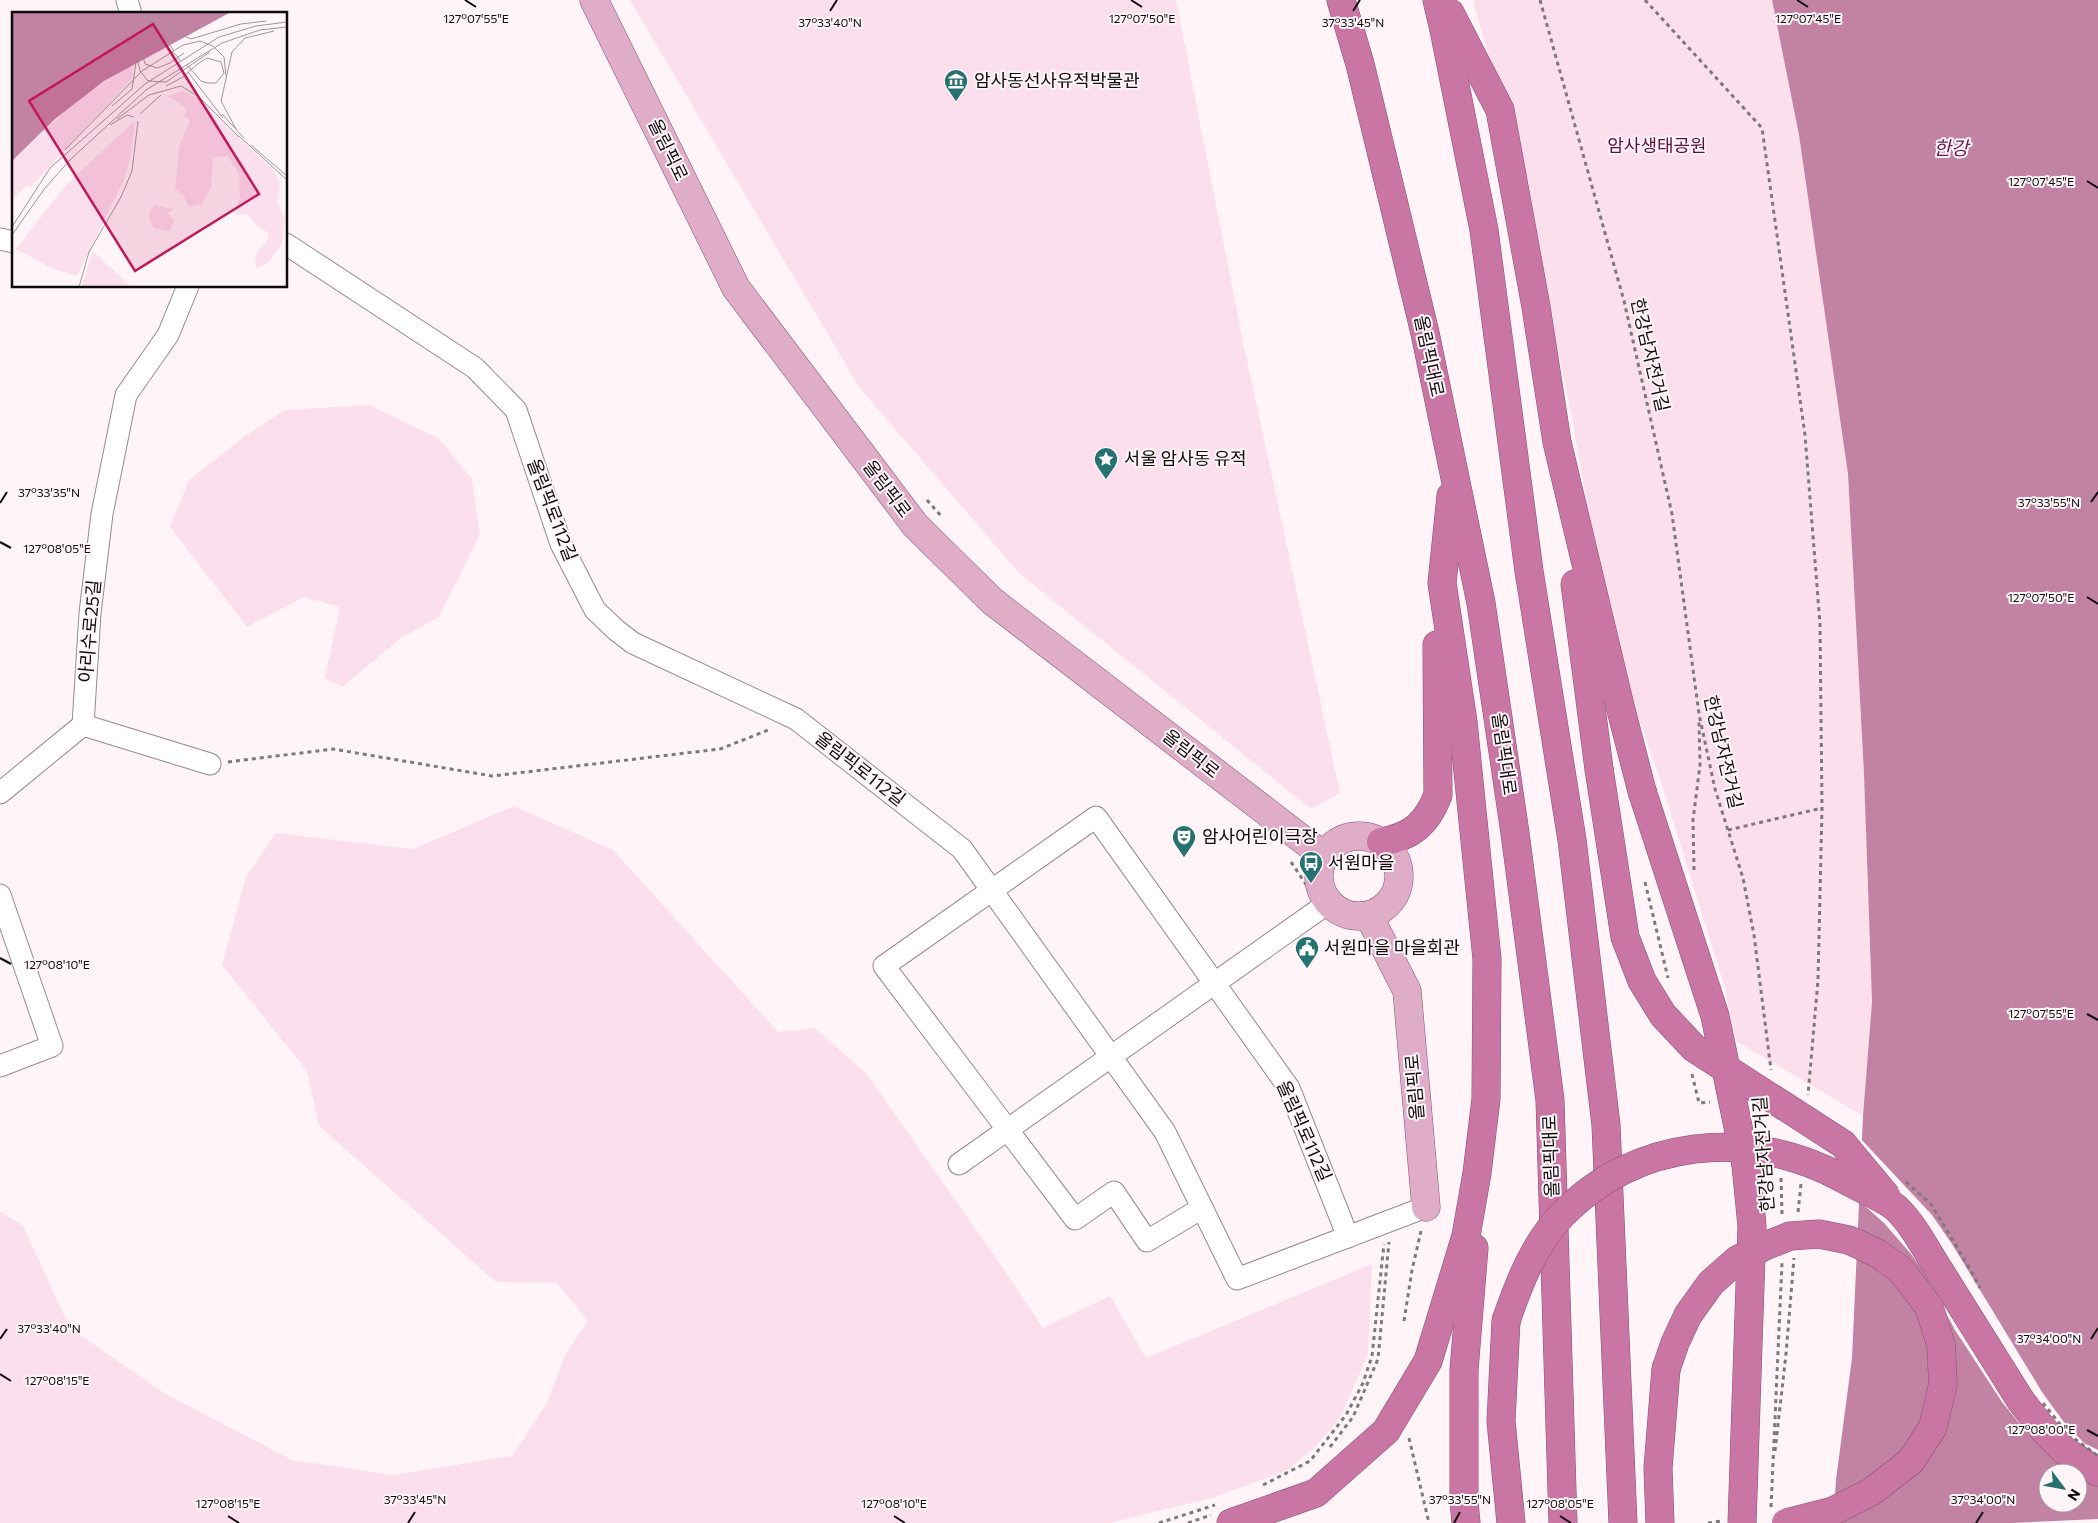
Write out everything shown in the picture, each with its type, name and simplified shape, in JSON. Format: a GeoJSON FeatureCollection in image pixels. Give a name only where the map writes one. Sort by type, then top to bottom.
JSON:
{"type":"FeatureCollection","features":[{"type":"Feature","properties":{"kind":"highway","name":"올림픽대로"},"geometry":{"type":"LineString","coordinates":[[1341,0],[1360,64],[1425,333],[1483,613],[1515,833],[1550,1100],[1563,1523]]}},
{"type":"Feature","properties":{"kind":"highway"},"geometry":{"type":"LineString","coordinates":[[1437,0],[1484,230],[1529,571],[1573,850],[1606,1125],[1623,1523]]}},
{"type":"Feature","properties":{"kind":"highway"},"geometry":{"type":"LineString","coordinates":[[1443,0],[1500,110],[1536,307],[1557,442],[1599,769],[1625,937],[1642,981],[1663,1015],[1694,1048],[1843,1144],[1916,1235],[2021,1401],[2043,1429],[2065,1451],[2098,1472]]}},
{"type":"Feature","properties":{"kind":"highway"},"geometry":{"type":"LineString","coordinates":[[1557,442],[1642,791],[1715,1016],[1746,1166],[1752,1226],[1742,1523]]}},
{"type":"Feature","properties":{"kind":"highway"},"geometry":{"type":"LineString","coordinates":[[1381,842],[1397,839],[1417,828],[1431,812],[1438,795],[1437,640],[1454,470]]}},
{"type":"Feature","properties":{"kind":"highway"},"geometry":{"type":"LineString","coordinates":[[1221,1513],[1316,1493],[1386,1431],[1428,1361],[1466,1236],[1477,1173],[1486,1098],[1487,959],[1463,722],[1442,583]]}},
{"type":"Feature","properties":{"kind":"highway"},"geometry":{"type":"LineString","coordinates":[[1512,1523],[1502,1421],[1506,1321],[1520,1281],[1540,1245],[1561,1216],[1588,1192],[1623,1170],[1651,1158],[1686,1150],[1722,1147],[1754,1149],[1794,1156],[1828,1171],[1896,1208]]}},
{"type":"Feature","properties":{"kind":"highway"},"geometry":{"type":"LineString","coordinates":[[1466,1523],[1464,1501],[1464,1370],[1474,1247],[1477,1173]]}},
{"type":"Feature","properties":{"kind":"highway"},"geometry":{"type":"LineString","coordinates":[[1660,1523],[1658,1468],[1666,1370],[1675,1343],[1688,1315],[1711,1282],[1737,1260],[1790,1236],[1818,1234],[1849,1240],[1877,1253],[1901,1270],[1930,1307],[1941,1345],[1943,1384],[1933,1427],[1911,1460],[1871,1492],[1833,1511],[1779,1519]]}},
{"type":"Feature","properties":{"kind":"main road","name":"올림픽로"},"geometry":{"type":"LineString","coordinates":[[594,0],[736,288],[915,525],[992,600],[1324,856]]}},
{"type":"Feature","properties":{"kind":"main road"},"geometry":{"type":"LineString","coordinates":[[1356,836],[1369,837],[1381,842],[1397,862],[1399,874],[1398,888],[1392,899],[1383,908],[1360,922],[1358,917],[1347,915],[1326,905],[1319,880],[1320,868],[1324,856],[1332,846],[1343,839],[1356,836]]}},
{"type":"Feature","properties":{"kind":"main road","name":"올림픽로"},"geometry":{"type":"LineString","coordinates":[[1360,922],[1406,991],[1426,1207]]}},
{"type":"Feature","properties":{"kind":"street","name":"올림픽로112길"},"geometry":{"type":"LineString","coordinates":[[288,245],[475,368],[516,410],[561,544],[595,610],[616,630],[633,643],[796,719],[962,849],[1165,1132],[1237,1279],[1426,1207]]}},
{"type":"Feature","properties":{"kind":"street","name":"아리수로25길"},"geometry":{"type":"LineString","coordinates":[[83,725],[90,613],[102,514],[126,395],[168,335],[187,288]]}},
{"type":"Feature","properties":{"kind":"street"},"geometry":{"type":"LineString","coordinates":[[0,793],[83,725],[210,764]]}},
{"type":"Feature","properties":{"kind":"street","name":"올림픽로112길"},"geometry":{"type":"LineString","coordinates":[[1202,1208],[1147,1241],[1114,1192],[1075,1220],[884,966],[1096,817],[1213,984],[1289,1088],[1348,1237]]}},
{"type":"Feature","properties":{"kind":"street"},"geometry":{"type":"LineString","coordinates":[[0,895],[52,1046],[0,1066]]}},
{"type":"Feature","properties":{"kind":"street"},"geometry":{"type":"LineString","coordinates":[[959,1164],[1326,905]]}},
{"type":"Feature","properties":{"kind":"path","name":"한강남자전거길"},"geometry":{"type":"LineString","coordinates":[[1540,0],[1624,301],[1672,514],[1699,714],[1715,789],[1743,878],[1754,935],[1772,1080]]}},
{"type":"Feature","properties":{"kind":"path"},"geometry":{"type":"LineString","coordinates":[[1645,0],[1762,128],[1805,435],[1820,624],[1822,808],[1818,980],[1808,1098]]}},
{"type":"Feature","properties":{"kind":"path"},"geometry":{"type":"LineString","coordinates":[[926,498],[944,519]]}},
{"type":"Feature","properties":{"kind":"path"},"geometry":{"type":"LineString","coordinates":[[1694,874],[1694,820],[1700,765],[1699,714]]}},
{"type":"Feature","properties":{"kind":"path"},"geometry":{"type":"LineString","coordinates":[[210,764],[333,749],[492,776],[720,748],[796,719]]}},
{"type":"Feature","properties":{"kind":"path"},"geometry":{"type":"LineString","coordinates":[[1728,830],[1822,808]]}},
{"type":"Feature","properties":{"kind":"path"},"geometry":{"type":"LineString","coordinates":[[1301,838],[1290,860],[1312,894],[1326,905],[1339,923],[1360,922]]}},
{"type":"Feature","properties":{"kind":"path"},"geometry":{"type":"LineString","coordinates":[[1645,880],[1671,987]]}},
{"type":"Feature","properties":{"kind":"path"},"geometry":{"type":"LineString","coordinates":[[1692,1074],[1699,1103],[1712,1101]]}},
{"type":"Feature","properties":{"kind":"path","name":"한강남자전거길"},"geometry":{"type":"LineString","coordinates":[[1781,1177],[1782,1216]]}},
{"type":"Feature","properties":{"kind":"path"},"geometry":{"type":"LineString","coordinates":[[1798,1216],[1801,1177]]}},
{"type":"Feature","properties":{"kind":"path"},"geometry":{"type":"LineString","coordinates":[[1404,1321],[1412,1270],[1426,1207]]}},
{"type":"Feature","properties":{"kind":"path"},"geometry":{"type":"LineString","coordinates":[[1326,1453],[1353,1417],[1378,1359],[1390,1221]]}},
{"type":"Feature","properties":{"kind":"path"},"geometry":{"type":"LineString","coordinates":[[1261,1486],[1310,1461],[1346,1415],[1363,1383],[1372,1356],[1390,1221]]}},
{"type":"Feature","properties":{"kind":"path"},"geometry":{"type":"LineString","coordinates":[[1772,1480],[1786,1354],[1794,1255]]}},
{"type":"Feature","properties":{"kind":"path"},"geometry":{"type":"LineString","coordinates":[[1779,1519],[1772,1480],[1782,1256]]}},
{"type":"Feature","properties":{"kind":"path"},"geometry":{"type":"LineString","coordinates":[[1409,1437],[1429,1523]]}},
{"type":"Feature","properties":{"kind":"path"},"geometry":{"type":"LineString","coordinates":[[1159,1523],[1221,1513]]}},
{"type":"Feature","properties":{"kind":"path"},"geometry":{"type":"LineString","coordinates":[[1188,1523],[1221,1513]]}},
{"type":"Feature","properties":{"kind":"green space","name":"서울 암사동 유적"},"geometry":{"type":"Polygon","coordinates":[[[630,0],[1176,0],[1242,337],[1340,793],[1311,809],[1019,573],[859,387],[630,0]]]}},
{"type":"Feature","properties":{"kind":"green space","name":"암사생태공원"},"geometry":{"type":"Polygon","coordinates":[[[1473,0],[1772,0],[1799,135],[1848,474],[1864,774],[1872,1002],[1863,1116],[1736,1041],[1724,985],[1662,785],[1619,661],[1567,392],[1504,111],[1473,0]]]}},
{"type":"Feature","properties":{"kind":"green space"},"geometry":{"type":"Polygon","coordinates":[[[369,405],[438,438],[472,479],[480,534],[439,617],[401,638],[342,687],[325,678],[340,607],[304,597],[247,627],[170,527],[189,480],[245,436],[285,410],[369,405]]]}},
{"type":"Feature","properties":{"kind":"green space"},"geometry":{"type":"Polygon","coordinates":[[[514,806],[613,850],[778,1032],[814,1028],[866,1073],[1043,1328],[1110,1296],[1146,1358],[1372,1264],[1368,1354],[1341,1416],[1317,1445],[1288,1470],[1212,1498],[1109,1523],[0,1523],[0,1211],[23,1226],[70,1328],[164,1393],[292,1460],[393,1475],[512,1456],[547,1403],[566,1353],[588,1321],[557,1283],[496,1282],[319,1126],[307,1071],[222,965],[246,877],[276,833],[413,849],[514,806]]]}},
{"type":"Feature","properties":{"kind":"water","name":"한강"},"geometry":{"type":"Polygon","coordinates":[[[1772,0],[2098,0],[2098,1523],[1833,1523],[1836,1480],[1852,1358],[1863,1116],[1872,1002],[1864,774],[1848,474],[1799,135],[1772,0]]]}},
{"type":"Feature","properties":{"kind":"pier"},"geometry":{"type":"Polygon","coordinates":[[[1860,1138],[1932,1215],[1952,1244],[2042,1392],[2063,1421],[2084,1443],[2098,1450],[2098,1482],[2088,1476],[2088,1463],[2066,1463],[2049,1453],[2028,1434],[2002,1402],[1955,1330],[1925,1274],[1911,1254],[1884,1223],[1857,1199],[1860,1138]]]}},
{"type":"Feature","properties":{"kind":"pier"},"geometry":{"type":"Polygon","coordinates":[[[2098,1519],[2098,1523],[2011,1523],[2098,1519]]]}},
{"type":"Feature","properties":{"kind":"place","name":"암사동선사유적박물관"},"geometry":{"type":"Point","coordinates":[956,102]}},
{"type":"Feature","properties":{"kind":"place","name":"서울 암사동 유적"},"geometry":{"type":"Point","coordinates":[1106,480]}},
{"type":"Feature","properties":{"kind":"place","name":"암사어린이극장"},"geometry":{"type":"Point","coordinates":[1184,858]}},
{"type":"Feature","properties":{"kind":"place","name":"서원마을"},"geometry":{"type":"Point","coordinates":[1311,884]}},
{"type":"Feature","properties":{"kind":"place","name":"서원마을 마을회관"},"geometry":{"type":"Point","coordinates":[1307,969]}}]}
